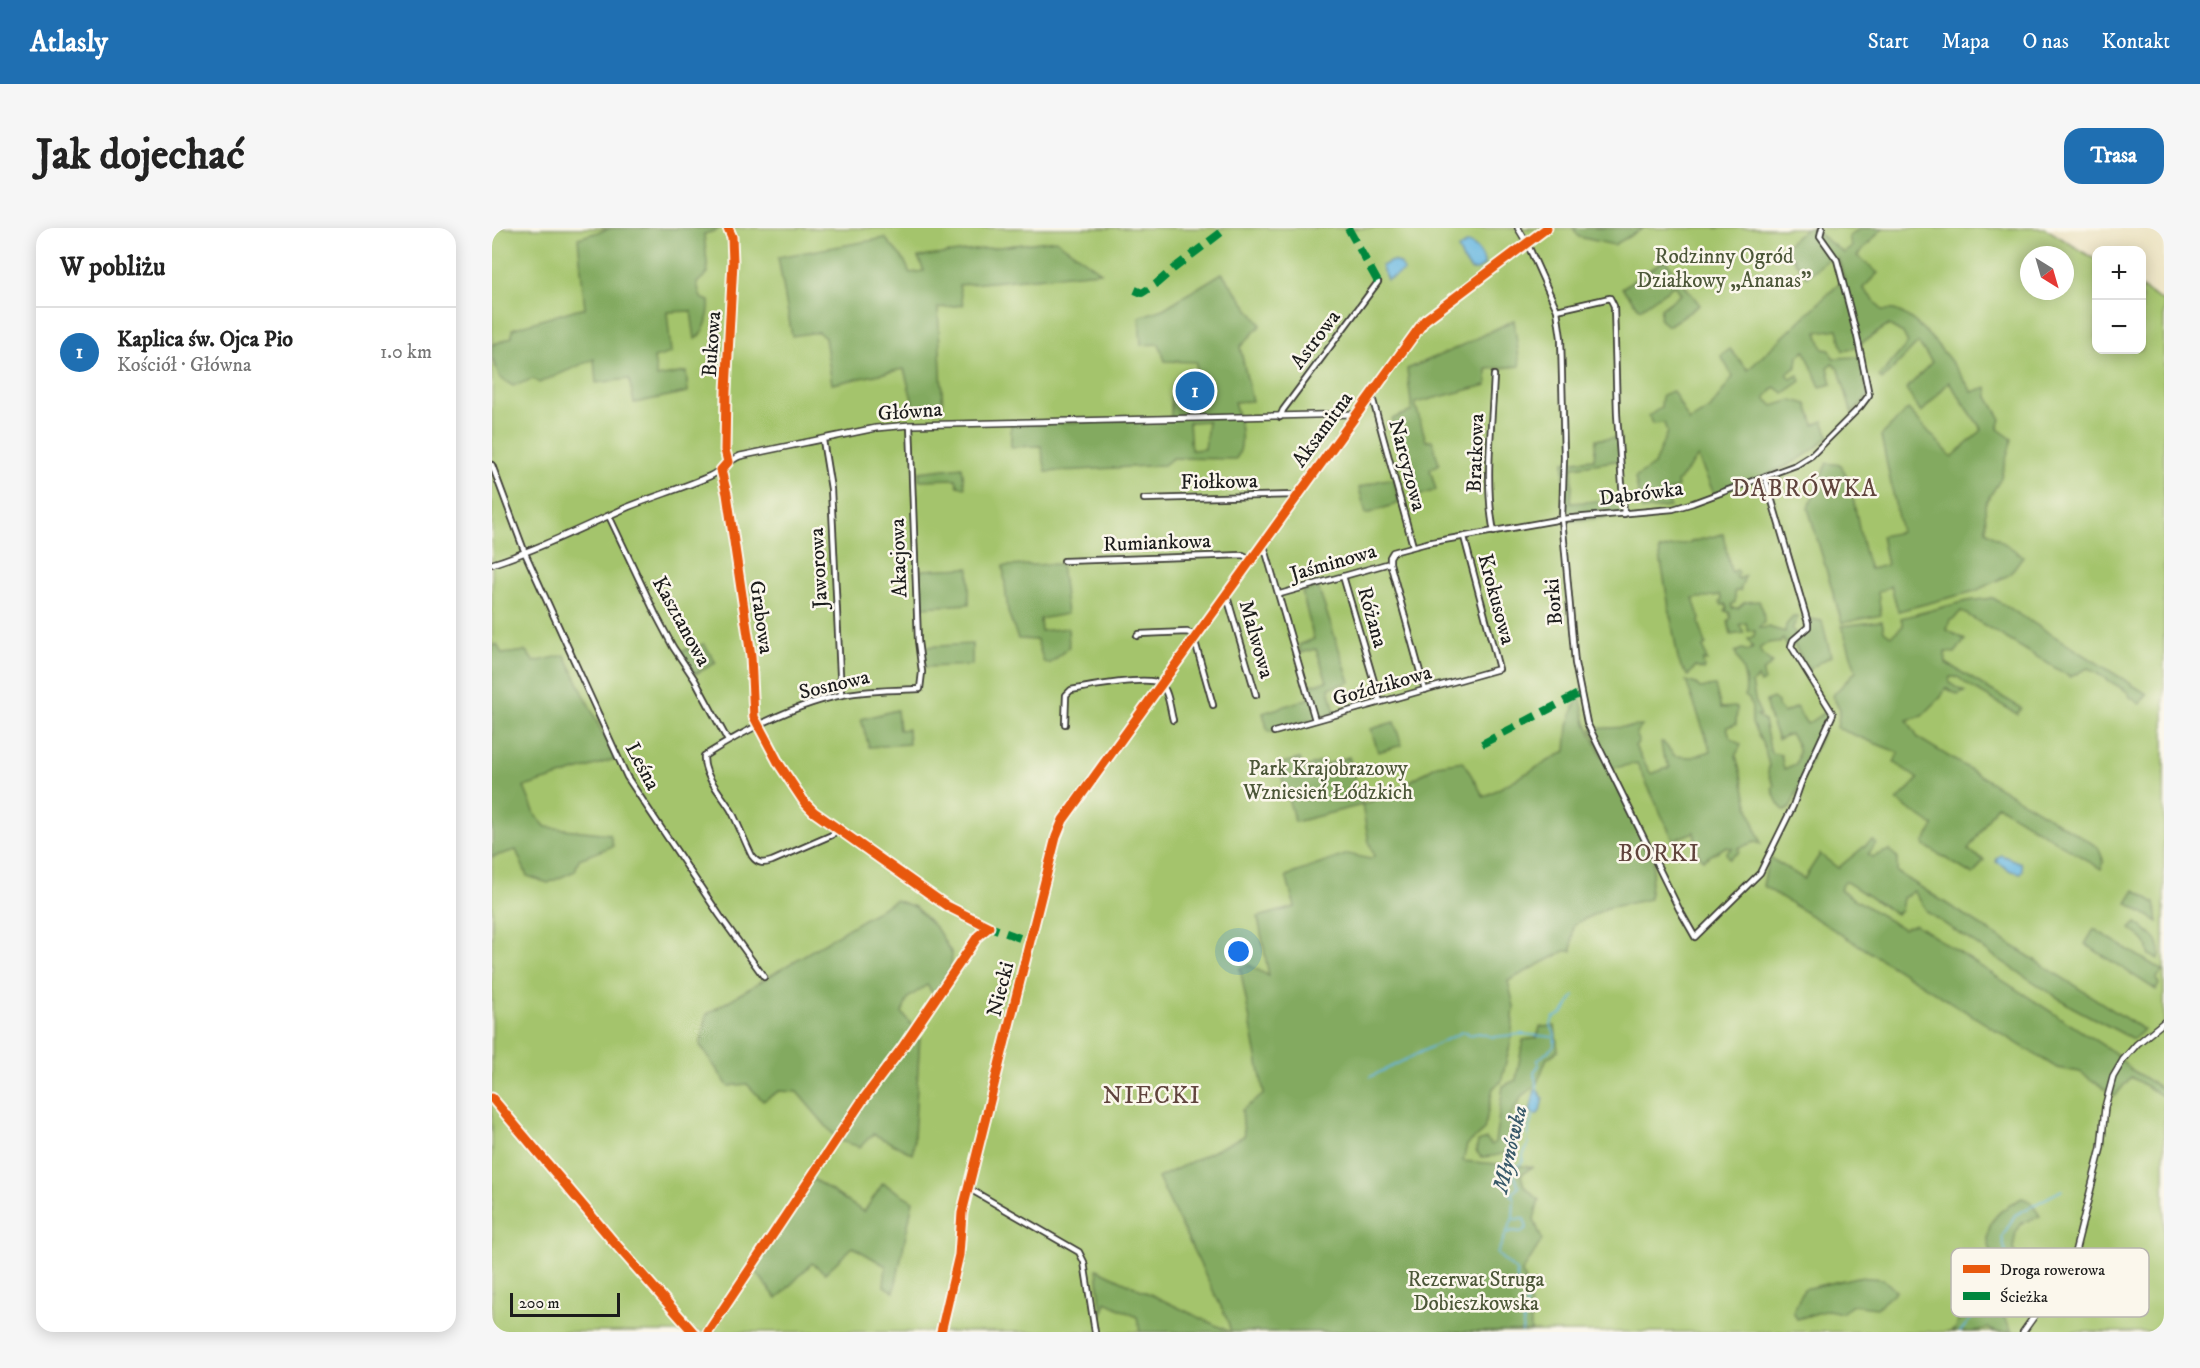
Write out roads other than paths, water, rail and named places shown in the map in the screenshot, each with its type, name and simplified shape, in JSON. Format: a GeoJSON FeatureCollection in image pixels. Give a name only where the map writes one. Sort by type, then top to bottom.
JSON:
{"type":"FeatureCollection","features":[{"type":"Feature","properties":{"kind":"street","name":"Bukowa"},"geometry":{"type":"LineString","coordinates":[[728,228],[732,241],[733,262],[725,450],[728,462]]}},
{"type":"Feature","properties":{"kind":"street"},"geometry":{"type":"LineString","coordinates":[[1518,228],[1527,243]]}},
{"type":"Feature","properties":{"kind":"street","name":"Aksamitna"},"geometry":{"type":"LineString","coordinates":[[1161,684],[1426,318],[1547,228]]}},
{"type":"Feature","properties":{"kind":"street","name":"Dąbrówka"},"geometry":{"type":"LineString","coordinates":[[1494,532],[1562,519],[1673,509],[1796,465],[1812,455],[1868,397],[1857,336],[1838,263],[1832,250],[1820,236],[1822,228]]}},
{"type":"Feature","properties":{"kind":"street","name":"Borki"},"geometry":{"type":"LineString","coordinates":[[1527,243],[1557,310],[1561,338],[1564,457],[1562,519],[1575,663],[1587,723],[1695,937],[1760,873],[1793,806],[1801,783],[1833,714],[1791,646],[1793,640],[1808,627],[1808,623],[1765,477]]}},
{"type":"Feature","properties":{"kind":"street","name":"Astrowa"},"geometry":{"type":"LineString","coordinates":[[1280,417],[1378,282]]}},
{"type":"Feature","properties":{"kind":"street"},"geometry":{"type":"LineString","coordinates":[[1557,310],[1610,298],[1614,306],[1617,414],[1624,514]]}},
{"type":"Feature","properties":{"kind":"street","name":"Bratkowa"},"geometry":{"type":"LineString","coordinates":[[1494,375],[1489,484],[1494,532]]}},
{"type":"Feature","properties":{"kind":"street","name":"Narcyzowa"},"geometry":{"type":"LineString","coordinates":[[1371,393],[1413,546]]}},
{"type":"Feature","properties":{"kind":"street","name":"Główna"},"geometry":{"type":"LineString","coordinates":[[728,462],[740,456],[876,428],[910,425],[1356,414]]}},
{"type":"Feature","properties":{"kind":"street","name":"Akacjowa"},"geometry":{"type":"LineString","coordinates":[[910,425],[917,629],[922,672],[920,689]]}},
{"type":"Feature","properties":{"kind":"street","name":"Jaworowa"},"geometry":{"type":"LineString","coordinates":[[823,440],[831,489],[840,695]]}},
{"type":"Feature","properties":{"kind":"street"},"geometry":{"type":"LineString","coordinates":[[492,564],[525,553],[609,516],[708,477],[721,470],[728,462]]}},
{"type":"Feature","properties":{"kind":"street","name":"Leśna"},"geometry":{"type":"LineString","coordinates":[[492,465],[525,553],[627,777],[720,916],[764,977]]}},
{"type":"Feature","properties":{"kind":"street","name":"Grabowa"},"geometry":{"type":"LineString","coordinates":[[721,470],[727,494],[751,656],[754,717],[779,764]]}},
{"type":"Feature","properties":{"kind":"street","name":"Fiołkowa"},"geometry":{"type":"LineString","coordinates":[[1144,499],[1296,495]]}},
{"type":"Feature","properties":{"kind":"street","name":"Kasztanowa"},"geometry":{"type":"LineString","coordinates":[[609,516],[673,646],[695,680],[728,741]]}},
{"type":"Feature","properties":{"kind":"street","name":"Jaśminowa"},"geometry":{"type":"LineString","coordinates":[[1280,594],[1390,563],[1393,552],[1413,546],[1494,532]]}},
{"type":"Feature","properties":{"kind":"street","name":"Krokusowa"},"geometry":{"type":"LineString","coordinates":[[1464,537],[1499,669]]}},
{"type":"Feature","properties":{"kind":"street"},"geometry":{"type":"LineString","coordinates":[[1263,541],[1315,720]]}},
{"type":"Feature","properties":{"kind":"street","name":"Rumiankowa"},"geometry":{"type":"LineString","coordinates":[[1064,561],[1243,555],[1251,558]]}},
{"type":"Feature","properties":{"kind":"street"},"geometry":{"type":"LineString","coordinates":[[1390,563],[1425,690]]}},
{"type":"Feature","properties":{"kind":"street","name":"Różana"},"geometry":{"type":"LineString","coordinates":[[1343,576],[1380,702]]}},
{"type":"Feature","properties":{"kind":"street","name":"Malwowa"},"geometry":{"type":"LineString","coordinates":[[1226,593],[1256,695]]}},
{"type":"Feature","properties":{"kind":"street"},"geometry":{"type":"LineString","coordinates":[[1137,636],[1139,634],[1186,632],[1194,637],[1213,705]]}},
{"type":"Feature","properties":{"kind":"street","name":"Goździkowa"},"geometry":{"type":"LineString","coordinates":[[1274,732],[1499,669]]}},
{"type":"Feature","properties":{"kind":"street"},"geometry":{"type":"LineString","coordinates":[[1065,724],[1066,695],[1071,690],[1153,680],[1161,684],[1164,689],[1173,720]]}},
{"type":"Feature","properties":{"kind":"street","name":"Niecki"},"geometry":{"type":"LineString","coordinates":[[940,1332],[959,1255],[962,1213],[1060,824],[1161,684]]}},
{"type":"Feature","properties":{"kind":"street","name":"Sosnowa"},"geometry":{"type":"LineString","coordinates":[[758,727],[788,712],[840,695],[920,689]]}},
{"type":"Feature","properties":{"kind":"street"},"geometry":{"type":"LineString","coordinates":[[758,727],[728,741],[704,756],[704,765],[730,808],[757,862],[772,861],[832,835],[836,829]]}},
{"type":"Feature","properties":{"kind":"street"},"geometry":{"type":"LineString","coordinates":[[708,1332],[862,1101],[902,1048],[978,936],[989,927]]}},
{"type":"Feature","properties":{"kind":"street"},"geometry":{"type":"LineString","coordinates":[[2076,1248],[2101,1148],[2104,1107],[2113,1077],[2137,1044],[2164,1022]]}},
{"type":"Feature","properties":{"kind":"street"},"geometry":{"type":"LineString","coordinates":[[548,1163],[693,1332]]}},
{"type":"Feature","properties":{"kind":"street"},"geometry":{"type":"LineString","coordinates":[[968,1188],[1079,1252],[1084,1262],[1095,1332]]}},
{"type":"Feature","properties":{"kind":"street"},"geometry":{"type":"LineString","coordinates":[[2023,1332],[2034,1317]]}},
{"type":"Feature","properties":{"kind":"water"},"geometry":{"type":"Polygon","coordinates":[[[1468,243],[1477,249],[1483,259],[1484,266],[1477,270],[1471,270],[1458,249],[1468,243]]]}},
{"type":"Feature","properties":{"kind":"water"},"geometry":{"type":"Polygon","coordinates":[[[1392,261],[1399,263],[1404,271],[1387,280],[1381,266],[1392,261]]]}},
{"type":"Feature","properties":{"kind":"water"},"geometry":{"type":"Polygon","coordinates":[[[2001,855],[2021,863],[2020,873],[2011,871],[1996,862],[2001,855]]]}},
{"type":"Feature","properties":{"kind":"water"},"geometry":{"type":"Polygon","coordinates":[[[1535,1090],[1538,1090],[1543,1098],[1537,1115],[1530,1112],[1535,1090]]]}},
{"type":"Feature","properties":{"kind":"waterway","name":"Młynówka"},"geometry":{"type":"LineString","coordinates":[[1537,1089],[1534,1072],[1539,1065],[1538,1060],[1554,1046],[1555,1035],[1551,1025],[1553,1018],[1563,1013],[1574,996]]}},
{"type":"Feature","properties":{"kind":"waterway"},"geometry":{"type":"LineString","coordinates":[[1370,1077],[1462,1032],[1467,1032],[1469,1035],[1479,1033],[1493,1037],[1522,1034],[1553,1037]]}},
{"type":"Feature","properties":{"kind":"waterway","name":"Młynówka"},"geometry":{"type":"LineString","coordinates":[[1522,1332],[1527,1299],[1518,1285],[1516,1271],[1497,1254],[1513,1218],[1514,1198],[1511,1194],[1519,1187],[1514,1174],[1515,1168],[1523,1161],[1523,1155],[1528,1146],[1529,1127],[1534,1114]]}},
{"type":"Feature","properties":{"kind":"waterway"},"geometry":{"type":"LineString","coordinates":[[2005,1248],[2002,1237],[2015,1215],[2062,1190]]}},
{"type":"Feature","properties":{"kind":"waterway","name":"Młynówka"},"geometry":{"type":"LineString","coordinates":[[1508,1233],[1521,1232],[1527,1228],[1524,1219],[1514,1219]]}},
{"type":"Feature","properties":{"kind":"waterway"},"geometry":{"type":"LineString","coordinates":[[1960,1332],[1972,1317]]}},
{"type":"Feature","properties":{"kind":"place","name":"Kaplica św. Ojca Pio"},"geometry":{"type":"Point","coordinates":[1195,391]}},
{"type":"Feature","properties":{"kind":"district","name":"DĄBRÓWKA"},"geometry":{"type":"Point","coordinates":[1805,488]}},
{"type":"Feature","properties":{"kind":"district","name":"BORKI"},"geometry":{"type":"Point","coordinates":[1659,853]}},
{"type":"Feature","properties":{"kind":"district","name":"NIECKI"},"geometry":{"type":"Point","coordinates":[1152,1095]}},
{"type":"Feature","properties":{"kind":"park label","name":"Rodzinny Ogród Działkowy „Ananas”"},"geometry":{"type":"Point","coordinates":[1724,268]}},
{"type":"Feature","properties":{"kind":"park label","name":"Park Krajobrazowy Wzniesień Łódzkich"},"geometry":{"type":"Point","coordinates":[1328,780]}},
{"type":"Feature","properties":{"kind":"park label","name":"Rezerwat Struga Dobieszkowska"},"geometry":{"type":"Point","coordinates":[1476,1291]}}]}
